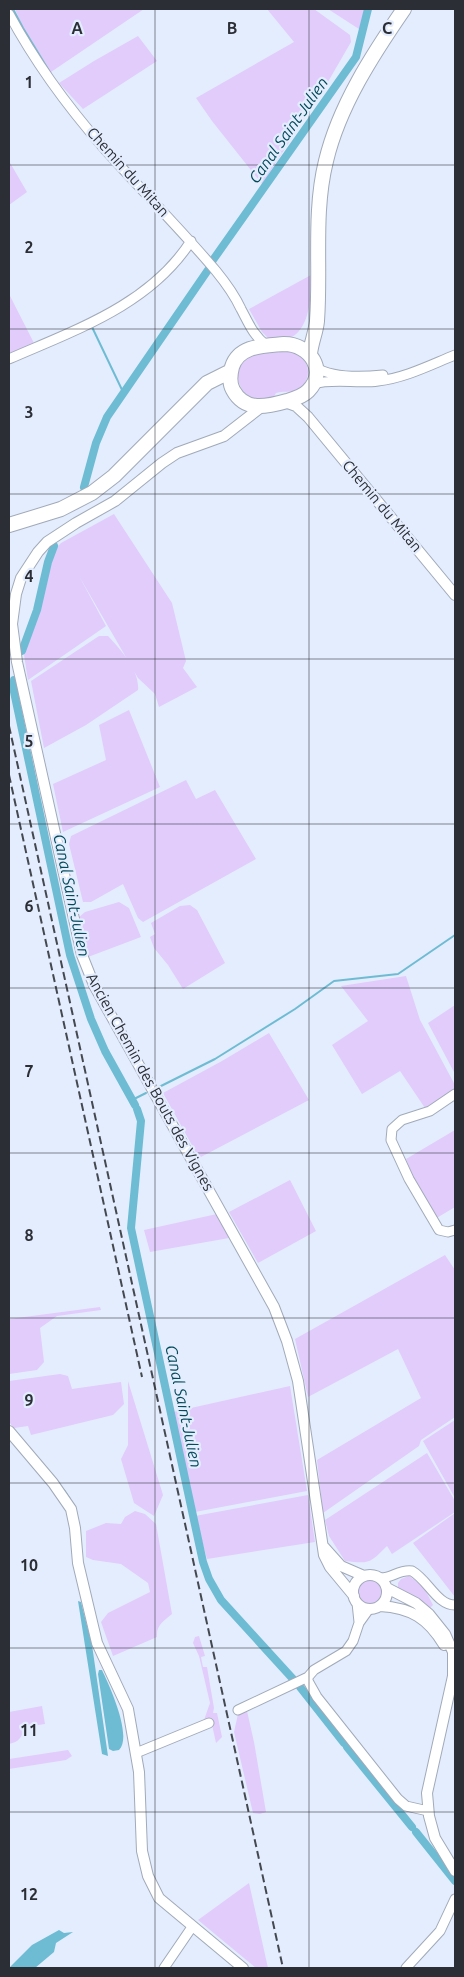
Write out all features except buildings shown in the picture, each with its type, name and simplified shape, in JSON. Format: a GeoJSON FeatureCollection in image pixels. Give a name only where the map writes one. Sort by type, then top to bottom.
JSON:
{"type":"FeatureCollection","features":[{"type":"Feature","properties":{"kind":"main road"},"geometry":{"type":"LineString","coordinates":[[180,411],[209,389],[221,386],[236,393],[251,406],[260,408],[285,402],[309,389],[315,378],[315,367],[310,354],[317,312],[320,196],[322,178],[331,142],[356,88],[404,9]]}},
{"type":"Feature","properties":{"kind":"main road"},"geometry":{"type":"LineString","coordinates":[[294,344],[308,331],[317,312]]}},
{"type":"Feature","properties":{"kind":"main road"},"geometry":{"type":"LineString","coordinates":[[236,393],[231,371],[236,358],[247,350],[294,344],[310,354]]}},
{"type":"Feature","properties":{"kind":"main road"},"geometry":{"type":"LineString","coordinates":[[9,525],[61,509],[92,493],[114,476],[206,383],[231,371]]}},
{"type":"Feature","properties":{"kind":"street","name":"Chemin du Mitan"},"geometry":{"type":"LineString","coordinates":[[9,14],[30,52],[51,83],[103,147],[191,241],[218,273],[234,297],[249,327],[267,346]]}},
{"type":"Feature","properties":{"kind":"street"},"geometry":{"type":"LineString","coordinates":[[9,359],[51,342],[126,303],[166,273],[191,241]]}},
{"type":"Feature","properties":{"kind":"street"},"geometry":{"type":"LineString","coordinates":[[247,350],[249,327]]}},
{"type":"Feature","properties":{"kind":"street"},"geometry":{"type":"LineString","coordinates":[[308,417],[306,409],[309,389],[327,382],[379,381],[403,376],[455,354]]}},
{"type":"Feature","properties":{"kind":"street"},"geometry":{"type":"LineString","coordinates":[[315,367],[325,373],[334,375],[378,376],[420,370]]}},
{"type":"Feature","properties":{"kind":"street"},"geometry":{"type":"LineString","coordinates":[[236,393],[241,415],[238,425]]}},
{"type":"Feature","properties":{"kind":"street","name":"Chemin du Mitan"},"geometry":{"type":"LineString","coordinates":[[285,402],[296,406],[308,417],[455,595]]}},
{"type":"Feature","properties":{"kind":"street","name":"Ancien Chemin des Bouts des Vignes"},"geometry":{"type":"LineString","coordinates":[[260,408],[224,436],[177,452],[115,501],[47,542],[21,578],[16,594],[12,624],[13,660],[82,955],[94,985],[274,1307],[288,1341],[298,1381],[326,1561],[355,1600]]}},
{"type":"Feature","properties":{"kind":"street"},"geometry":{"type":"LineString","coordinates":[[455,1094],[430,1111],[402,1120],[392,1129],[391,1140],[408,1179],[439,1230],[448,1232],[455,1230]]}},
{"type":"Feature","properties":{"kind":"street"},"geometry":{"type":"LineString","coordinates":[[9,1431],[53,1483],[71,1509],[75,1528],[78,1563],[98,1643],[128,1710],[139,1772],[142,1851],[148,1876],[159,1898],[243,1968]]}},
{"type":"Feature","properties":{"kind":"street"},"geometry":{"type":"LineString","coordinates":[[323,1546],[341,1566],[364,1576]]}},
{"type":"Feature","properties":{"kind":"street"},"geometry":{"type":"LineString","coordinates":[[385,1585],[400,1572],[412,1571],[419,1575],[444,1602],[455,1605]]}},
{"type":"Feature","properties":{"kind":"street"},"geometry":{"type":"LineString","coordinates":[[358,1623],[354,1586],[360,1578],[373,1575],[385,1585],[416,1604],[435,1620],[450,1643],[453,1652],[453,1676],[427,1793],[428,1811],[434,1838],[455,1871]]}},
{"type":"Feature","properties":{"kind":"street"},"geometry":{"type":"LineString","coordinates":[[380,1606],[386,1598],[385,1585]]}},
{"type":"Feature","properties":{"kind":"street"},"geometry":{"type":"LineString","coordinates":[[355,1600],[369,1609]]}},
{"type":"Feature","properties":{"kind":"street"},"geometry":{"type":"LineString","coordinates":[[238,1710],[308,1677],[314,1670],[346,1651],[353,1640],[358,1623],[369,1609],[380,1606],[402,1608],[418,1615],[424,1620],[440,1638],[453,1668]]}},
{"type":"Feature","properties":{"kind":"street"},"geometry":{"type":"LineString","coordinates":[[308,1677],[308,1681],[317,1697],[398,1799],[406,1806],[428,1811]]}},
{"type":"Feature","properties":{"kind":"street"},"geometry":{"type":"LineString","coordinates":[[136,1753],[209,1723]]}},
{"type":"Feature","properties":{"kind":"street"},"geometry":{"type":"LineString","coordinates":[[406,1968],[440,1931],[455,1899]]}},
{"type":"Feature","properties":{"kind":"street"},"geometry":{"type":"LineString","coordinates":[[164,1968],[192,1926]]}},
{"type":"Feature","properties":{"kind":"shaded area"},"geometry":{"type":"Polygon","coordinates":[[[15,9],[144,9],[51,72],[23,28],[15,9]]]}},
{"type":"Feature","properties":{"kind":"shaded area"},"geometry":{"type":"Polygon","coordinates":[[[267,9],[314,9],[350,35],[351,42],[325,87],[262,184],[196,98],[294,42],[267,9]]]}},
{"type":"Feature","properties":{"kind":"shaded area"},"geometry":{"type":"Polygon","coordinates":[[[328,9],[367,9],[362,31],[328,9]]]}},
{"type":"Feature","properties":{"kind":"shaded area"},"geometry":{"type":"Polygon","coordinates":[[[138,36],[157,61],[83,109],[59,83],[94,61],[138,36]]]}},
{"type":"Feature","properties":{"kind":"shaded area"},"geometry":{"type":"Polygon","coordinates":[[[9,161],[27,192],[9,205],[9,161]]]}},
{"type":"Feature","properties":{"kind":"shaded area"},"geometry":{"type":"Polygon","coordinates":[[[311,275],[309,309],[303,325],[290,338],[281,340],[269,339],[262,332],[249,309],[311,275]]]}},
{"type":"Feature","properties":{"kind":"shaded area"},"geometry":{"type":"Polygon","coordinates":[[[9,294],[35,345],[9,353],[9,294]]]}},
{"type":"Feature","properties":{"kind":"shaded area"},"geometry":{"type":"Polygon","coordinates":[[[290,351],[301,357],[307,366],[308,376],[302,387],[293,391],[279,392],[273,398],[261,400],[252,398],[245,392],[240,385],[238,377],[243,361],[255,355],[290,351]]]}},
{"type":"Feature","properties":{"kind":"shaded area"},"geometry":{"type":"Polygon","coordinates":[[[114,514],[172,603],[186,661],[183,668],[197,687],[159,707],[155,694],[138,678],[79,576],[106,626],[28,680],[24,655],[56,548],[61,543],[114,514]]]}},
{"type":"Feature","properties":{"kind":"shaded area"},"geometry":{"type":"Polygon","coordinates":[[[99,636],[108,636],[124,654],[133,668],[138,683],[138,690],[86,725],[44,748],[31,681],[99,636]]]}},
{"type":"Feature","properties":{"kind":"shaded area"},"geometry":{"type":"Polygon","coordinates":[[[129,710],[160,787],[63,832],[53,784],[106,760],[99,725],[129,710]]]}},
{"type":"Feature","properties":{"kind":"shaded area"},"geometry":{"type":"Polygon","coordinates":[[[186,780],[196,799],[215,790],[256,859],[143,922],[138,918],[123,884],[91,902],[83,902],[69,844],[71,836],[186,780]]]}},
{"type":"Feature","properties":{"kind":"shaded area"},"geometry":{"type":"Polygon","coordinates":[[[119,902],[129,908],[141,937],[88,957],[78,918],[85,912],[119,902]]]}},
{"type":"Feature","properties":{"kind":"shaded area"},"geometry":{"type":"Polygon","coordinates":[[[190,905],[197,910],[225,963],[183,989],[168,965],[154,948],[150,937],[155,934],[151,923],[180,906],[190,905]]]}},
{"type":"Feature","properties":{"kind":"shaded area"},"geometry":{"type":"Polygon","coordinates":[[[406,976],[420,1020],[455,1085],[455,1091],[425,1108],[400,1071],[362,1094],[332,1045],[368,1021],[341,986],[406,976]]]}},
{"type":"Feature","properties":{"kind":"shaded area"},"geometry":{"type":"Polygon","coordinates":[[[455,1005],[455,1074],[428,1023],[455,1005]]]}},
{"type":"Feature","properties":{"kind":"shaded area"},"geometry":{"type":"Polygon","coordinates":[[[269,1033],[309,1100],[199,1158],[163,1093],[269,1033]]]}},
{"type":"Feature","properties":{"kind":"shaded area"},"geometry":{"type":"Polygon","coordinates":[[[455,1130],[455,1207],[435,1219],[415,1182],[406,1159],[455,1130]]]}},
{"type":"Feature","properties":{"kind":"shaded area"},"geometry":{"type":"Polygon","coordinates":[[[290,1180],[316,1231],[258,1263],[229,1212],[290,1180]]]}},
{"type":"Feature","properties":{"kind":"shaded area"},"geometry":{"type":"Polygon","coordinates":[[[217,1214],[229,1238],[150,1252],[144,1230],[217,1214]]]}},
{"type":"Feature","properties":{"kind":"shaded area"},"geometry":{"type":"Polygon","coordinates":[[[445,1255],[455,1270],[455,1417],[421,1440],[419,1446],[323,1513],[317,1460],[421,1398],[398,1349],[308,1397],[295,1339],[445,1255]]]}},
{"type":"Feature","properties":{"kind":"shaded area"},"geometry":{"type":"Polygon","coordinates":[[[100,1307],[101,1310],[57,1316],[40,1328],[44,1362],[37,1370],[9,1374],[9,1319],[100,1307]]]}},
{"type":"Feature","properties":{"kind":"shaded area"},"geometry":{"type":"Polygon","coordinates":[[[60,1374],[68,1376],[72,1389],[121,1382],[124,1404],[113,1415],[31,1435],[28,1426],[14,1428],[9,1422],[9,1381],[60,1374]]]}},
{"type":"Feature","properties":{"kind":"shaded area"},"geometry":{"type":"Polygon","coordinates":[[[128,1381],[163,1495],[154,1516],[134,1503],[121,1459],[128,1445],[128,1381]]]}},
{"type":"Feature","properties":{"kind":"shaded area"},"geometry":{"type":"Polygon","coordinates":[[[290,1386],[307,1491],[195,1512],[173,1412],[290,1386]]]}},
{"type":"Feature","properties":{"kind":"shaded area"},"geometry":{"type":"Polygon","coordinates":[[[455,1420],[455,1498],[423,1441],[455,1420]]]}},
{"type":"Feature","properties":{"kind":"shaded area"},"geometry":{"type":"Polygon","coordinates":[[[427,1453],[455,1501],[455,1512],[392,1554],[387,1546],[369,1561],[345,1561],[329,1536],[325,1520],[427,1453]]]}},
{"type":"Feature","properties":{"kind":"shaded area"},"geometry":{"type":"Polygon","coordinates":[[[308,1495],[315,1542],[207,1559],[195,1516],[308,1495]]]}},
{"type":"Feature","properties":{"kind":"shaded area"},"geometry":{"type":"Polygon","coordinates":[[[135,1511],[145,1514],[156,1524],[172,1614],[159,1626],[157,1637],[113,1656],[101,1622],[108,1613],[150,1592],[148,1583],[121,1564],[93,1560],[86,1557],[86,1531],[106,1523],[121,1524],[125,1517],[135,1511]]]}},
{"type":"Feature","properties":{"kind":"shaded area"},"geometry":{"type":"Polygon","coordinates":[[[455,1513],[455,1597],[413,1543],[455,1513]]]}},
{"type":"Feature","properties":{"kind":"shaded area"},"geometry":{"type":"Polygon","coordinates":[[[409,1576],[423,1586],[433,1605],[430,1608],[425,1603],[398,1589],[398,1583],[401,1579],[409,1576]]]}},
{"type":"Feature","properties":{"kind":"shaded area"},"geometry":{"type":"Polygon","coordinates":[[[370,1580],[379,1584],[383,1593],[379,1602],[370,1606],[361,1602],[357,1593],[361,1584],[370,1580]]]}},
{"type":"Feature","properties":{"kind":"shaded area"},"geometry":{"type":"Polygon","coordinates":[[[199,1636],[205,1656],[201,1657],[203,1667],[207,1667],[214,1708],[213,1713],[217,1713],[222,1737],[216,1743],[211,1720],[209,1718],[204,1720],[210,1703],[199,1656],[193,1643],[195,1637],[199,1636]]]}},
{"type":"Feature","properties":{"kind":"shaded area"},"geometry":{"type":"Polygon","coordinates":[[[42,1706],[45,1724],[25,1727],[20,1738],[9,1744],[9,1712],[42,1706]]]}},
{"type":"Feature","properties":{"kind":"shaded area"},"geometry":{"type":"Polygon","coordinates":[[[247,1711],[266,1812],[260,1814],[253,1813],[234,1732],[238,1714],[247,1711]]]}},
{"type":"Feature","properties":{"kind":"shaded area"},"geometry":{"type":"Polygon","coordinates":[[[68,1750],[72,1756],[66,1760],[9,1769],[9,1759],[68,1750]]]}},
{"type":"Feature","properties":{"kind":"shaded area"},"geometry":{"type":"Polygon","coordinates":[[[249,1883],[268,1968],[256,1968],[198,1920],[249,1883]]]}},
{"type":"Feature","properties":{"kind":"water"},"geometry":{"type":"Polygon","coordinates":[[[78,1601],[81,1602],[92,1645],[108,1756],[102,1754],[78,1601]]]}},
{"type":"Feature","properties":{"kind":"water"},"geometry":{"type":"Polygon","coordinates":[[[99,1670],[102,1670],[110,1687],[122,1722],[123,1743],[119,1750],[113,1751],[109,1749],[99,1670]]]}},
{"type":"Feature","properties":{"kind":"water"},"geometry":{"type":"Polygon","coordinates":[[[59,1930],[64,1933],[73,1932],[56,1943],[54,1952],[35,1968],[9,1968],[32,1945],[59,1930]]]}},
{"type":"Feature","properties":{"kind":"waterway"},"geometry":{"type":"LineString","coordinates":[[13,9],[51,74]]}},
{"type":"Feature","properties":{"kind":"waterway","name":"Canal Saint-Julien"},"geometry":{"type":"LineString","coordinates":[[213,260],[356,57],[368,9]]}},
{"type":"Feature","properties":{"kind":"waterway","name":"Canal Saint-Julien"},"geometry":{"type":"LineString","coordinates":[[84,487],[96,443],[107,417],[208,270]]}},
{"type":"Feature","properties":{"kind":"waterway"},"geometry":{"type":"LineString","coordinates":[[92,327],[124,394]]}},
{"type":"Feature","properties":{"kind":"waterway","name":"Canal Saint-Julien"},"geometry":{"type":"LineString","coordinates":[[22,651],[37,610],[48,562],[54,546]]}},
{"type":"Feature","properties":{"kind":"waterway","name":"Canal Saint-Julien"},"geometry":{"type":"LineString","coordinates":[[14,680],[14,692],[70,955],[91,1019],[105,1051],[135,1105]]}},
{"type":"Feature","properties":{"kind":"waterway"},"geometry":{"type":"LineString","coordinates":[[159,1087],[215,1059],[295,1009],[334,981],[398,974],[455,935]]}},
{"type":"Feature","properties":{"kind":"waterway"},"geometry":{"type":"LineString","coordinates":[[132,1100],[146,1093]]}},
{"type":"Feature","properties":{"kind":"waterway","name":"Canal Saint-Julien"},"geometry":{"type":"LineString","coordinates":[[137,1109],[141,1121],[131,1228],[203,1562],[209,1579],[221,1600],[293,1679]]}},
{"type":"Feature","properties":{"kind":"waterway"},"geometry":{"type":"LineString","coordinates":[[64,1490],[70,1499]]}},
{"type":"Feature","properties":{"kind":"waterway","name":"Canal Saint-Julien"},"geometry":{"type":"LineString","coordinates":[[300,1687],[344,1743]]}},
{"type":"Feature","properties":{"kind":"waterway","name":"Canal Saint-Julien"},"geometry":{"type":"LineString","coordinates":[[347,1747],[412,1827]]}},
{"type":"Feature","properties":{"kind":"waterway","name":"Canal Saint-Julien"},"geometry":{"type":"LineString","coordinates":[[416,1832],[455,1881]]}},
{"type":"Feature","properties":{"kind":"railway"},"geometry":{"type":"LineString","coordinates":[[9,726],[283,1968]]}},
{"type":"Feature","properties":{"kind":"railway"},"geometry":{"type":"LineString","coordinates":[[9,775],[142,1377]]}}]}
